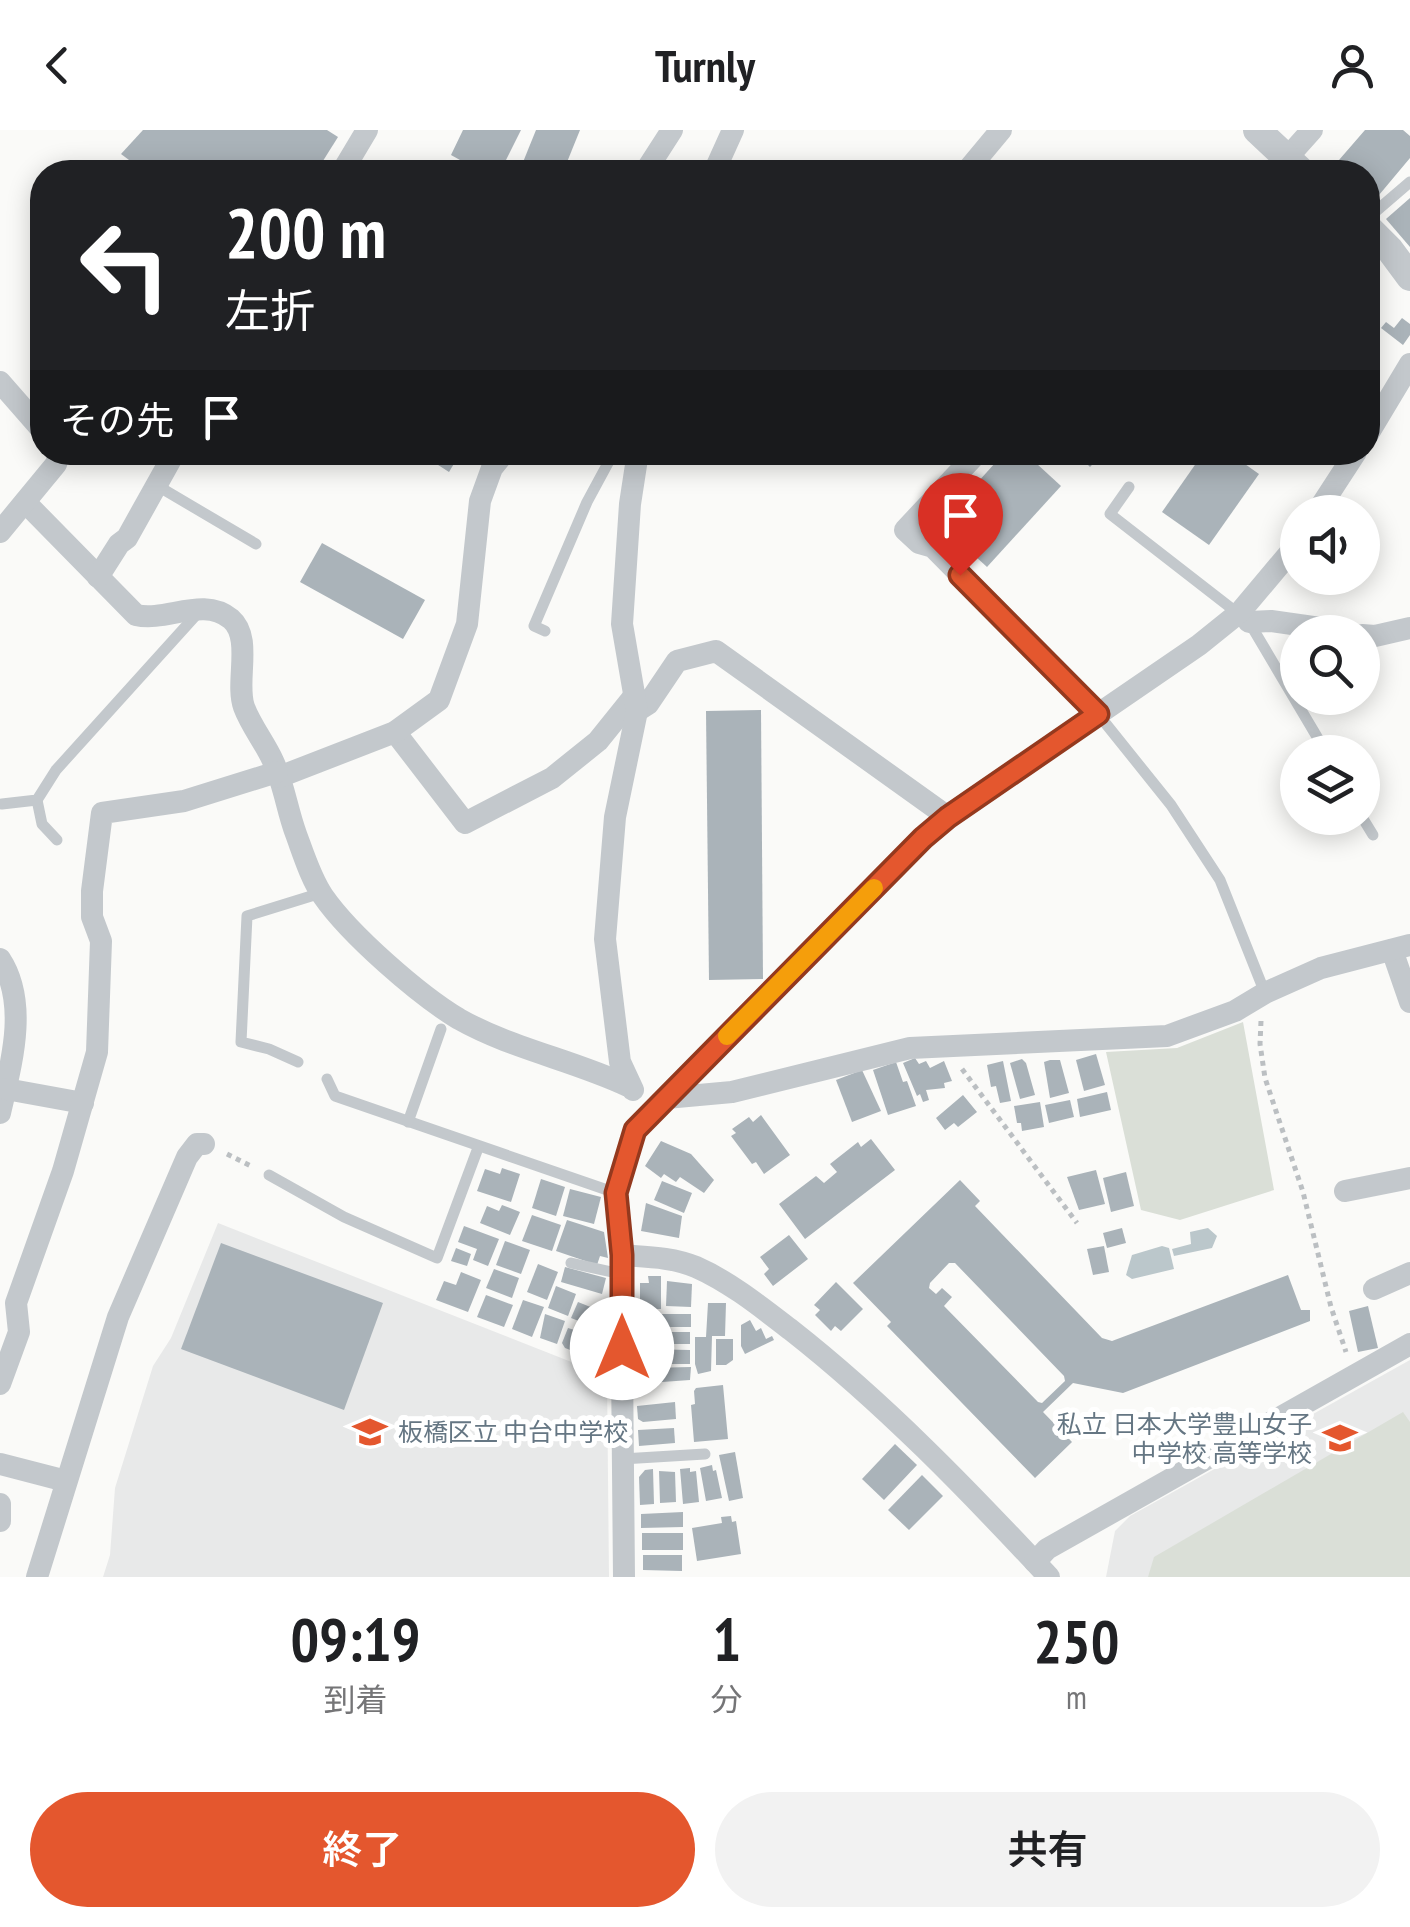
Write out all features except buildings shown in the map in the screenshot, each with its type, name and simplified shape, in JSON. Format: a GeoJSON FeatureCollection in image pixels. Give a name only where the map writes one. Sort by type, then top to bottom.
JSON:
{"type":"FeatureCollection","features":[{"type":"Feature","properties":{"kind":"street"},"geometry":{"type":"LineString","coordinates":[[349,160],[367,130]]}},
{"type":"Feature","properties":{"kind":"street"},"geometry":{"type":"LineString","coordinates":[[653,160],[672,130]]}},
{"type":"Feature","properties":{"kind":"street"},"geometry":{"type":"LineString","coordinates":[[719,160],[733,130]]}},
{"type":"Feature","properties":{"kind":"street"},"geometry":{"type":"LineString","coordinates":[[977,160],[1001,130]]}},
{"type":"Feature","properties":{"kind":"street"},"geometry":{"type":"LineString","coordinates":[[1257,130],[1288,160]]}},
{"type":"Feature","properties":{"kind":"street"},"geometry":{"type":"LineString","coordinates":[[1297,160],[1312,130]]}},
{"type":"Feature","properties":{"kind":"street"},"geometry":{"type":"LineString","coordinates":[[1380,240],[1410,277]]}},
{"type":"Feature","properties":{"kind":"street"},"geometry":{"type":"LineString","coordinates":[[1380,414],[1410,364]]}},
{"type":"Feature","properties":{"kind":"street"},"geometry":{"type":"LineString","coordinates":[[0,382],[30,416]]}},
{"type":"Feature","properties":{"kind":"street"},"geometry":{"type":"LineString","coordinates":[[1,530],[55,465]]}},
{"type":"Feature","properties":{"kind":"street"},"geometry":{"type":"LineString","coordinates":[[98,577],[118,544],[127,538],[168,465]]}},
{"type":"Feature","properties":{"kind":"street"},"geometry":{"type":"LineString","coordinates":[[0,1384],[19,1332],[16,1303],[63,1171],[96,1052],[101,941],[92,916],[92,890],[102,813],[184,801],[278,775],[395,732],[439,700],[467,624],[480,501],[494,465]]}},
{"type":"Feature","properties":{"kind":"street"},"geometry":{"type":"LineString","coordinates":[[628,1086],[620,1062],[605,939],[616,817],[636,703],[622,624],[636,465]]}},
{"type":"Feature","properties":{"kind":"street"},"geometry":{"type":"LineString","coordinates":[[966,465],[905,530],[919,543],[933,548],[1098,714]]}},
{"type":"Feature","properties":{"kind":"street"},"geometry":{"type":"LineString","coordinates":[[1329,495],[1348,465]]}},
{"type":"Feature","properties":{"kind":"street"},"geometry":{"type":"LineString","coordinates":[[25,502],[136,615],[153,618],[211,609],[233,620],[241,637],[243,705],[278,775],[296,833],[321,892],[354,931],[445,1020],[596,1070],[659,1105],[732,1092],[910,1048],[1168,1036],[1235,1010],[1321,968],[1401,948],[1410,1002]]}},
{"type":"Feature","properties":{"kind":"street"},"geometry":{"type":"LineString","coordinates":[[624,1577],[621,1264],[616,1193],[635,1130],[923,838],[1098,714],[1245,617],[1280,568]]}},
{"type":"Feature","properties":{"kind":"street"},"geometry":{"type":"LineString","coordinates":[[1245,617],[1280,623]]}},
{"type":"Feature","properties":{"kind":"street"},"geometry":{"type":"LineString","coordinates":[[1380,635],[1410,628]]}},
{"type":"Feature","properties":{"kind":"street"},"geometry":{"type":"LineString","coordinates":[[395,732],[465,824],[552,778],[636,703],[648,704],[677,661],[716,651],[948,817]]}},
{"type":"Feature","properties":{"kind":"street"},"geometry":{"type":"LineString","coordinates":[[0,959],[13,983],[15,1018],[0,1113]]}},
{"type":"Feature","properties":{"kind":"street"},"geometry":{"type":"LineString","coordinates":[[6,1088],[83,1103]]}},
{"type":"Feature","properties":{"kind":"street"},"geometry":{"type":"LineString","coordinates":[[37,1577],[118,1317],[188,1157],[197,1144],[204,1144]]}},
{"type":"Feature","properties":{"kind":"street"},"geometry":{"type":"LineString","coordinates":[[1345,1192],[1410,1178]]}},
{"type":"Feature","properties":{"kind":"street"},"geometry":{"type":"LineString","coordinates":[[621,1264],[665,1258],[696,1267],[778,1320],[840,1370],[974,1498],[1042,1570]]}},
{"type":"Feature","properties":{"kind":"street"},"geometry":{"type":"LineString","coordinates":[[1374,1289],[1410,1273]]}},
{"type":"Feature","properties":{"kind":"street"},"geometry":{"type":"LineString","coordinates":[[1042,1570],[1048,1549],[1350,1368],[1410,1344]]}},
{"type":"Feature","properties":{"kind":"street"},"geometry":{"type":"LineString","coordinates":[[0,1464],[66,1481]]}},
{"type":"Feature","properties":{"kind":"street"},"geometry":{"type":"LineString","coordinates":[[0,1504],[0,1521]]}},
{"type":"Feature","properties":{"kind":"lane"},"geometry":{"type":"LineString","coordinates":[[1380,208],[1410,182]]}},
{"type":"Feature","properties":{"kind":"lane"},"geometry":{"type":"LineString","coordinates":[[545,631],[534,626],[607,465]]}},
{"type":"Feature","properties":{"kind":"lane"},"geometry":{"type":"LineString","coordinates":[[156,485],[256,544]]}},
{"type":"Feature","properties":{"kind":"lane"},"geometry":{"type":"LineString","coordinates":[[1129,487],[1110,514],[1245,617],[1316,735]]}},
{"type":"Feature","properties":{"kind":"lane"},"geometry":{"type":"LineString","coordinates":[[57,840],[42,824],[36,800],[56,770],[201,609]]}},
{"type":"Feature","properties":{"kind":"lane"},"geometry":{"type":"LineString","coordinates":[[1098,714],[1171,805],[1220,880],[1260,996]]}},
{"type":"Feature","properties":{"kind":"lane"},"geometry":{"type":"LineString","coordinates":[[2,804],[36,800]]}},
{"type":"Feature","properties":{"kind":"lane"},"geometry":{"type":"LineString","coordinates":[[298,1062],[270,1049],[240,1042],[247,916],[321,892]]}},
{"type":"Feature","properties":{"kind":"lane"},"geometry":{"type":"LineString","coordinates":[[408,1122],[445,1020]]}},
{"type":"Feature","properties":{"kind":"lane"},"geometry":{"type":"LineString","coordinates":[[328,1078],[335,1096],[616,1193]]}},
{"type":"Feature","properties":{"kind":"lane"},"geometry":{"type":"LineString","coordinates":[[269,1175],[344,1218],[437,1258],[478,1148]]}},
{"type":"Feature","properties":{"kind":"lane"},"geometry":{"type":"LineString","coordinates":[[571,1262],[621,1264]]}},
{"type":"Feature","properties":{"kind":"lane"},"geometry":{"type":"LineString","coordinates":[[622,1459],[705,1454]]}},
{"type":"Feature","properties":{"kind":"path"},"geometry":{"type":"LineString","coordinates":[[1260,996],[1265,1078],[1303,1192],[1350,1368]]}},
{"type":"Feature","properties":{"kind":"path"},"geometry":{"type":"LineString","coordinates":[[949,1045],[970,1082],[1076,1223]]}},
{"type":"Feature","properties":{"kind":"path"},"geometry":{"type":"LineString","coordinates":[[204,1144],[269,1175]]}},
{"type":"Feature","properties":{"kind":"shaded area"},"geometry":{"type":"Polygon","coordinates":[[[1243,1022],[1274,1190],[1180,1220],[1141,1210],[1106,1052],[1177,1048],[1243,1022]]]}},
{"type":"Feature","properties":{"kind":"shaded area","name":"板橋区立 中台中学校"},"geometry":{"type":"Polygon","coordinates":[[[218,1223],[607,1376],[609,1577],[103,1577],[110,1555],[115,1488],[153,1366],[171,1338],[218,1223]]]}},
{"type":"Feature","properties":{"kind":"shaded area"},"geometry":{"type":"Polygon","coordinates":[[[1208,1228],[1217,1236],[1212,1248],[1174,1256],[1172,1249],[1191,1244],[1190,1232],[1208,1228]]]}},
{"type":"Feature","properties":{"kind":"shaded area"},"geometry":{"type":"Polygon","coordinates":[[[1162,1246],[1169,1248],[1174,1269],[1132,1279],[1126,1275],[1132,1255],[1162,1246]]]}},
{"type":"Feature","properties":{"kind":"shaded area","name":"私立 日本大学豊山女子 中学校 高等学校"},"geometry":{"type":"Polygon","coordinates":[[[1410,1360],[1410,1577],[1106,1577],[1115,1531],[1130,1516],[1410,1360]]]}},
{"type":"Feature","properties":{"kind":"shaded area","name":"私立 日本大学豊山女子 中学校 高等学校"},"geometry":{"type":"Polygon","coordinates":[[[1403,1412],[1410,1422],[1410,1577],[1148,1577],[1154,1557],[1403,1412]]]}},
{"type":"Feature","properties":{"kind":"slow traffic"},"geometry":{"type":"LineString","coordinates":[[727,1036],[874,888]]}},
{"type":"Feature","properties":{"kind":"place","name":"板橋区立 中台中学校"},"geometry":{"type":"Point","coordinates":[370,1432]}},
{"type":"Feature","properties":{"kind":"place","name":"私立 日本大学豊山女子 中学校 高等学校"},"geometry":{"type":"Point","coordinates":[1340,1438]}},
{"type":"Feature","properties":{"kind":"route"},"geometry":{"type":"LineString","coordinates":[[622,1348],[622,1255],[616,1186],[635,1130],[923,838],[1098,714],[960,575]]}}]}
